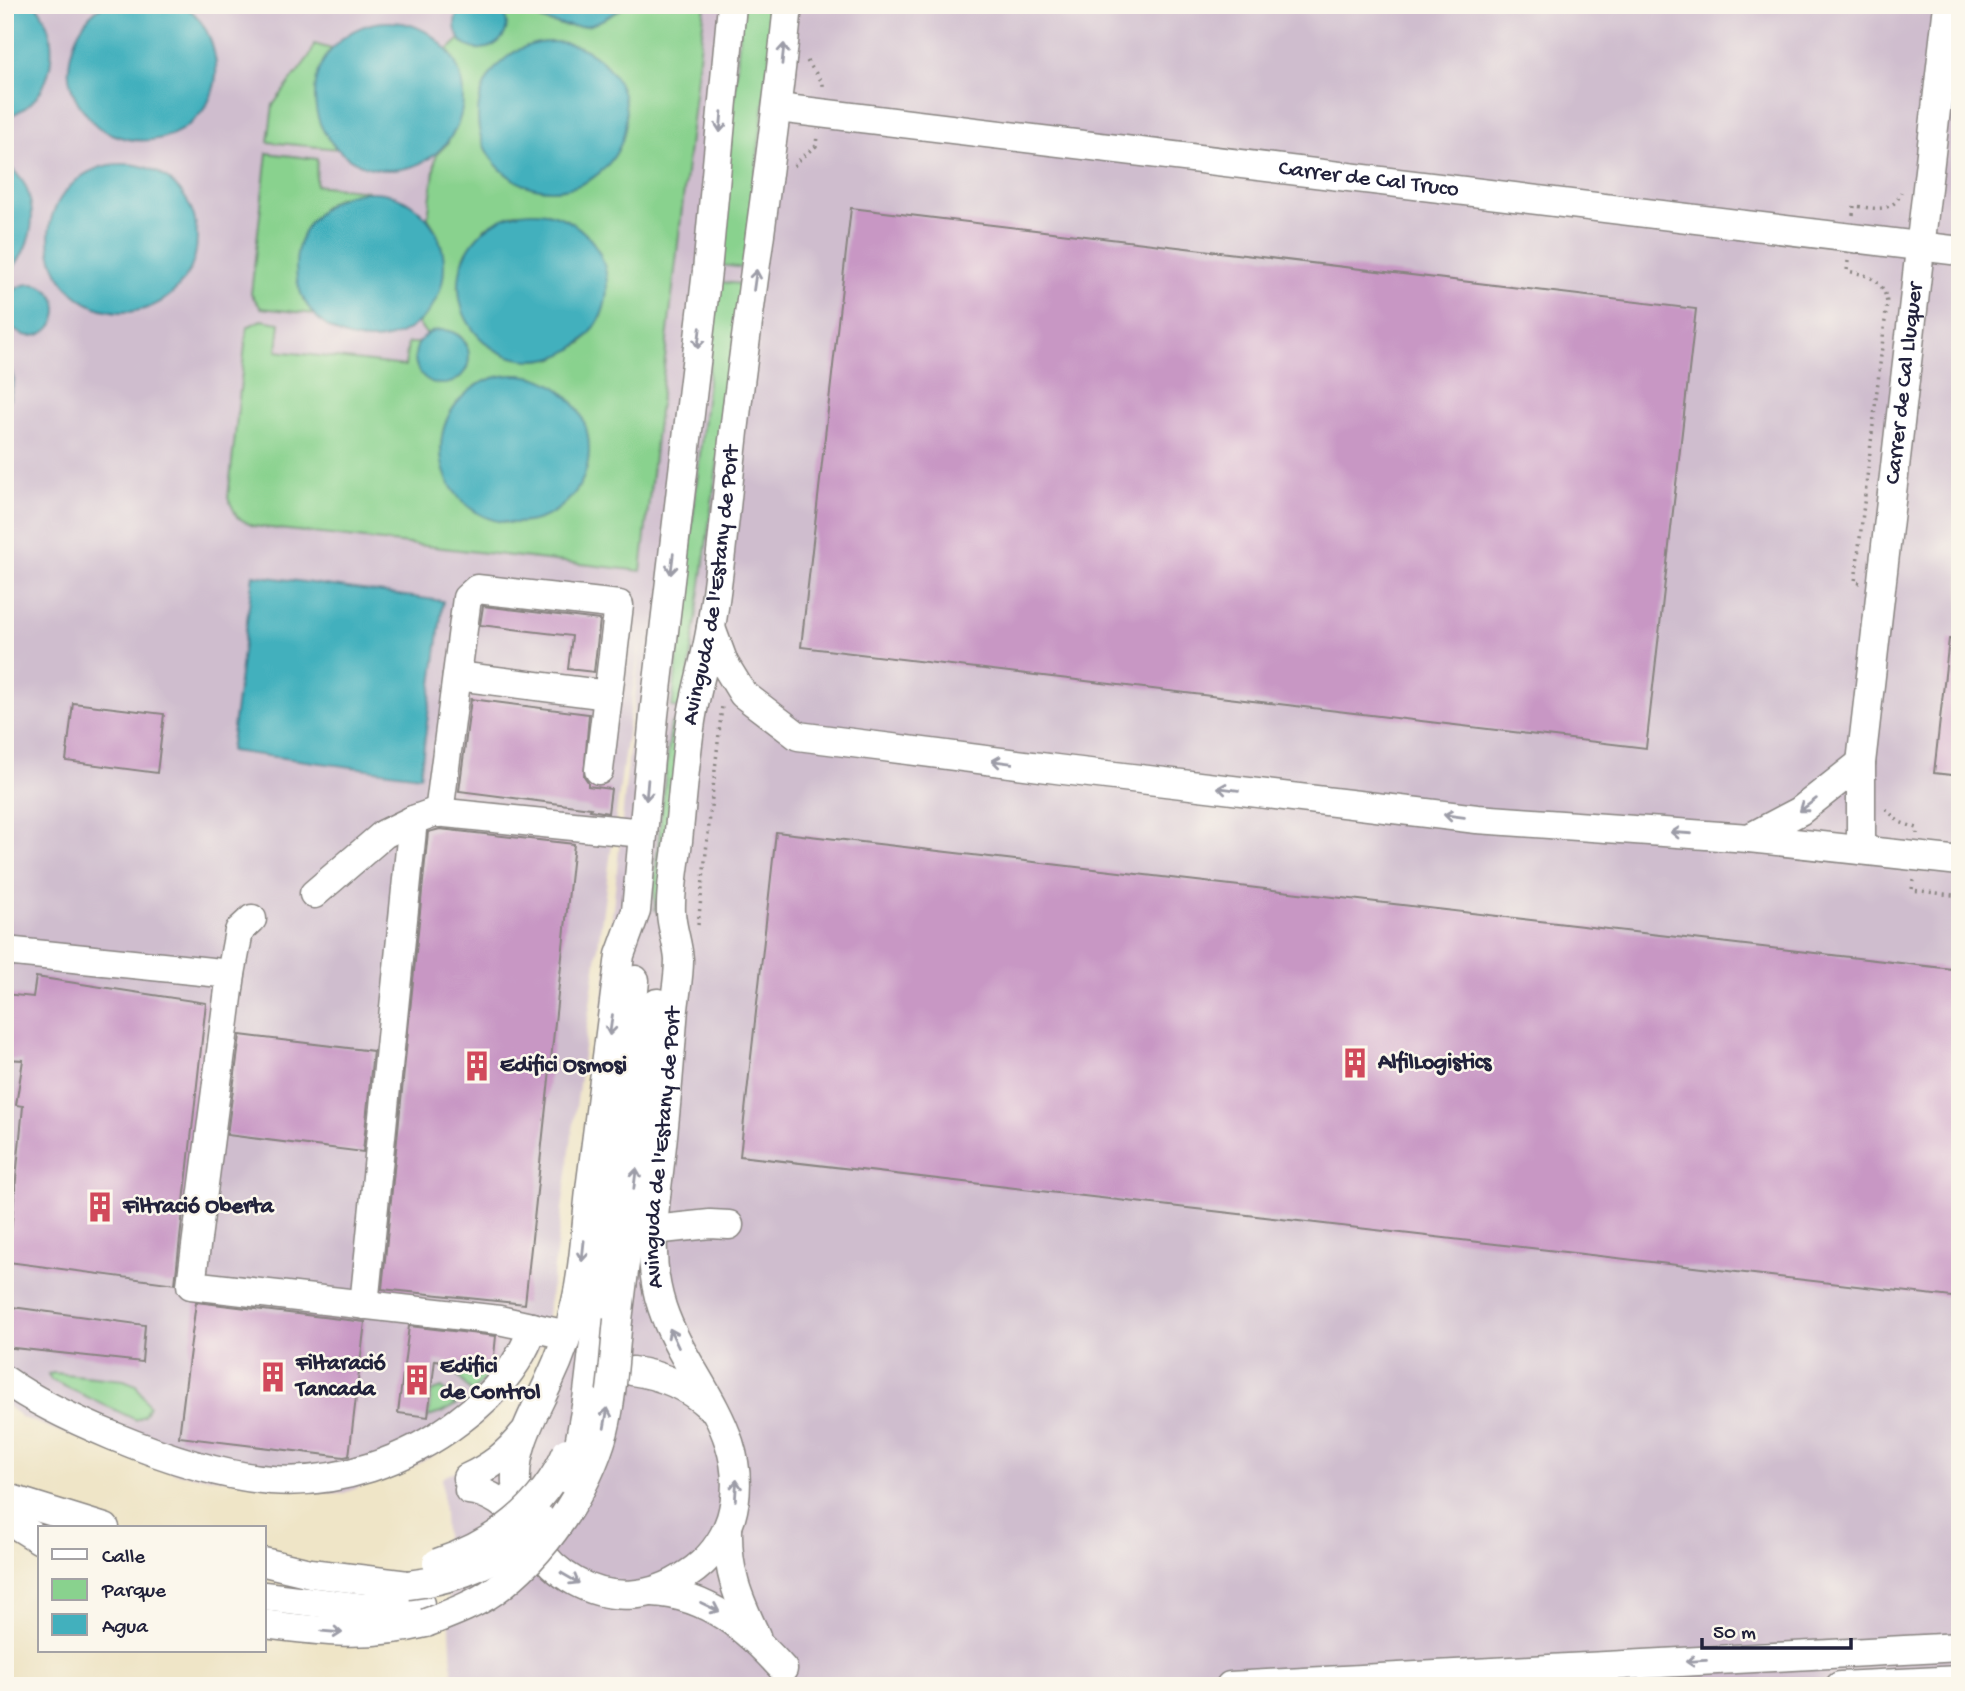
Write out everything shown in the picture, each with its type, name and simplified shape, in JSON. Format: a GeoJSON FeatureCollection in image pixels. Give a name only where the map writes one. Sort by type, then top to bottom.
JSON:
{"type":"FeatureCollection","features":[{"type":"Feature","properties":{"kind":"street","name":"Avinguda de l'Estany de Port"},"geometry":{"type":"LineString","coordinates":[[732,5],[707,271],[654,715],[636,911],[620,955],[579,1292],[558,1361],[527,1429],[516,1462],[515,1478],[543,1556],[571,1580],[605,1593],[621,1595],[653,1592],[671,1585],[697,1568],[720,1544],[728,1529],[736,1499],[736,1462],[720,1418],[677,1345],[661,1304],[653,1269],[653,1230],[679,961],[671,908],[692,717],[711,628],[735,420],[778,108],[788,5]]}},
{"type":"Feature","properties":{"kind":"street","name":"Carrer de Cal Lluquer"},"geometry":{"type":"LineString","coordinates":[[1861,850],[1861,763],[1948,5]]}},
{"type":"Feature","properties":{"kind":"street","name":"Carrer de Cal Truco"},"geometry":{"type":"LineString","coordinates":[[778,108],[1960,251]]}},
{"type":"Feature","properties":{"kind":"street"},"geometry":{"type":"LineString","coordinates":[[365,1305],[426,817],[457,676],[467,598],[477,589],[619,604],[599,770]]}},
{"type":"Feature","properties":{"kind":"street"},"geometry":{"type":"LineString","coordinates":[[711,628],[724,663],[743,694],[798,736],[1477,819],[1749,838],[1960,861]]}},
{"type":"Feature","properties":{"kind":"street"},"geometry":{"type":"LineString","coordinates":[[457,676],[608,695]]}},
{"type":"Feature","properties":{"kind":"street"},"geometry":{"type":"LineString","coordinates":[[1749,838],[1800,811],[1861,763]]}},
{"type":"Feature","properties":{"kind":"street"},"geometry":{"type":"LineString","coordinates":[[314,894],[384,834],[426,817],[643,833]]}},
{"type":"Feature","properties":{"kind":"street"},"geometry":{"type":"LineString","coordinates":[[266,1624],[349,1634],[385,1632],[414,1595],[439,1581],[475,1570],[502,1555],[527,1534],[550,1507],[570,1473],[577,1455],[587,1401],[608,1320],[671,908]]}},
{"type":"Feature","properties":{"kind":"street"},"geometry":{"type":"LineString","coordinates":[[266,1596],[364,1608],[414,1595],[470,1587],[518,1560],[533,1533],[558,1526],[580,1491],[598,1451],[608,1407],[608,1320],[638,951],[636,911]]}},
{"type":"Feature","properties":{"kind":"street"},"geometry":{"type":"LineString","coordinates":[[252,919],[239,931],[231,974],[191,1285],[499,1320],[567,1335]]}},
{"type":"Feature","properties":{"kind":"street"},"geometry":{"type":"LineString","coordinates":[[5,951],[231,974]]}},
{"type":"Feature","properties":{"kind":"street"},"geometry":{"type":"LineString","coordinates":[[653,1230],[710,1224],[729,1225]]}},
{"type":"Feature","properties":{"kind":"street"},"geometry":{"type":"LineString","coordinates":[[5,1380],[81,1423],[154,1453],[212,1469],[270,1480],[315,1479],[357,1472],[407,1453],[441,1436],[496,1388],[518,1361],[533,1327]]}},
{"type":"Feature","properties":{"kind":"street"},"geometry":{"type":"LineString","coordinates":[[632,1371],[665,1378],[680,1385],[708,1404],[720,1418]]}},
{"type":"Feature","properties":{"kind":"street"},"geometry":{"type":"LineString","coordinates":[[527,1429],[508,1453],[468,1484],[501,1500],[533,1533]]}},
{"type":"Feature","properties":{"kind":"street"},"geometry":{"type":"LineString","coordinates":[[5,1497],[98,1526]]}},
{"type":"Feature","properties":{"kind":"street"},"geometry":{"type":"LineString","coordinates":[[5,1517],[38,1526]]}},
{"type":"Feature","properties":{"kind":"street"},"geometry":{"type":"LineString","coordinates":[[5,1517],[38,1539]]}},
{"type":"Feature","properties":{"kind":"street"},"geometry":{"type":"LineString","coordinates":[[728,1529],[727,1548],[732,1580],[759,1642]]}},
{"type":"Feature","properties":{"kind":"street"},"geometry":{"type":"LineString","coordinates":[[266,1561],[310,1573],[414,1595]]}},
{"type":"Feature","properties":{"kind":"street"},"geometry":{"type":"LineString","coordinates":[[653,1592],[681,1596],[713,1608],[759,1642],[783,1669]]}},
{"type":"Feature","properties":{"kind":"street"},"geometry":{"type":"LineString","coordinates":[[1230,1686],[1960,1647]]}},
{"type":"Feature","properties":{"kind":"street"},"geometry":{"type":"LineString","coordinates":[[1840,1686],[1960,1679]]}},
{"type":"Feature","properties":{"kind":"path"},"geometry":{"type":"LineString","coordinates":[[1915,856],[1912,890],[1960,895]]}},
{"type":"Feature","properties":{"kind":"shaded area"},"geometry":{"type":"Polygon","coordinates":[[[5,5],[1960,5],[1960,1686],[453,1686],[442,1478],[484,1455],[514,1421],[556,1342],[585,1182],[642,625],[544,1341],[500,1406],[460,1441],[408,1469],[341,1494],[176,1473],[23,1418],[5,1404],[5,5]]]}},
{"type":"Feature","properties":{"kind":"green space"},"geometry":{"type":"Polygon","coordinates":[[[499,5],[522,5],[544,20],[581,26],[594,24],[624,5],[705,5],[641,571],[253,526],[237,517],[228,498],[247,327],[261,320],[280,323],[277,351],[405,366],[408,343],[419,343],[415,358],[449,383],[460,378],[467,345],[458,335],[451,333],[427,335],[418,323],[430,309],[436,231],[428,218],[436,155],[448,143],[455,62],[448,50],[460,39],[465,44],[506,20],[499,5]],[[515,213],[485,228],[465,255],[458,288],[552,359],[582,343],[601,317],[548,213],[515,213]]]}},
{"type":"Feature","properties":{"kind":"green space"},"geometry":{"type":"Polygon","coordinates":[[[742,5],[760,5],[775,14],[744,268],[720,265],[742,5]]]}},
{"type":"Feature","properties":{"kind":"green space"},"geometry":{"type":"Polygon","coordinates":[[[314,44],[332,49],[327,54],[332,144],[338,149],[268,142],[273,105],[311,54],[314,44]]]}},
{"type":"Feature","properties":{"kind":"green space"},"geometry":{"type":"Polygon","coordinates":[[[267,153],[317,159],[316,185],[368,191],[338,198],[322,208],[303,299],[314,314],[261,308],[251,294],[267,153]]]}},
{"type":"Feature","properties":{"kind":"green space"},"geometry":{"type":"Polygon","coordinates":[[[719,282],[742,284],[684,708],[672,707],[719,282]]]}},
{"type":"Feature","properties":{"kind":"green space"},"geometry":{"type":"Polygon","coordinates":[[[671,723],[682,725],[663,883],[655,911],[654,883],[671,723]]]}},
{"type":"Feature","properties":{"kind":"green space"},"geometry":{"type":"Polygon","coordinates":[[[466,1364],[490,1367],[485,1378],[472,1393],[457,1375],[466,1364]]]}},
{"type":"Feature","properties":{"kind":"green space"},"geometry":{"type":"Polygon","coordinates":[[[48,1374],[124,1380],[136,1385],[149,1406],[144,1416],[136,1420],[51,1380],[48,1374]]]}},
{"type":"Feature","properties":{"kind":"green space"},"geometry":{"type":"Polygon","coordinates":[[[442,1388],[456,1405],[428,1417],[431,1392],[442,1388]]]}},
{"type":"Feature","properties":{"kind":"water"},"geometry":{"type":"Polygon","coordinates":[[[5,5],[36,5],[49,30],[51,59],[43,87],[35,98],[25,108],[5,118],[5,5]]]}},
{"type":"Feature","properties":{"kind":"water"},"geometry":{"type":"Polygon","coordinates":[[[104,5],[182,5],[199,19],[212,45],[216,74],[212,94],[203,111],[189,125],[153,140],[133,140],[100,128],[81,107],[69,78],[72,49],[84,24],[104,5]]]}},
{"type":"Feature","properties":{"kind":"water"},"geometry":{"type":"Polygon","coordinates":[[[462,5],[499,5],[506,18],[506,30],[501,39],[493,46],[483,49],[472,48],[462,42],[455,24],[462,5]]]}},
{"type":"Feature","properties":{"kind":"water"},"geometry":{"type":"Polygon","coordinates":[[[522,5],[624,5],[594,24],[572,26],[544,20],[522,5]]]}},
{"type":"Feature","properties":{"kind":"water"},"geometry":{"type":"Polygon","coordinates":[[[389,22],[417,27],[442,43],[458,68],[463,96],[458,124],[442,149],[417,165],[389,170],[361,165],[336,149],[320,124],[315,96],[320,68],[336,43],[361,27],[389,22]]]}},
{"type":"Feature","properties":{"kind":"water"},"geometry":{"type":"Polygon","coordinates":[[[552,42],[580,48],[604,64],[620,88],[626,116],[620,144],[604,168],[580,184],[552,190],[524,184],[500,168],[484,144],[478,116],[484,88],[500,64],[524,48],[552,42]]]}},
{"type":"Feature","properties":{"kind":"water"},"geometry":{"type":"Polygon","coordinates":[[[5,161],[24,184],[30,199],[32,223],[21,257],[5,277],[5,161]]]}},
{"type":"Feature","properties":{"kind":"water"},"geometry":{"type":"Polygon","coordinates":[[[123,164],[151,170],[175,186],[191,210],[197,238],[191,266],[175,290],[151,306],[123,312],[95,306],[71,290],[55,266],[49,238],[55,210],[71,186],[95,170],[123,164]]]}},
{"type":"Feature","properties":{"kind":"water"},"geometry":{"type":"Polygon","coordinates":[[[370,192],[398,197],[423,213],[439,238],[444,266],[439,294],[423,319],[398,335],[370,340],[342,335],[317,319],[301,294],[296,266],[301,238],[317,213],[342,197],[370,192]]]}},
{"type":"Feature","properties":{"kind":"water"},"geometry":{"type":"Polygon","coordinates":[[[533,212],[561,218],[585,234],[601,258],[607,286],[601,314],[585,338],[561,354],[533,360],[505,354],[481,338],[465,314],[459,286],[465,258],[481,234],[505,218],[533,212]]]}},
{"type":"Feature","properties":{"kind":"water"},"geometry":{"type":"Polygon","coordinates":[[[31,284],[41,286],[49,292],[55,300],[55,320],[49,328],[41,334],[31,336],[21,334],[13,328],[7,320],[5,310],[7,300],[13,292],[21,286],[31,284]]]}},
{"type":"Feature","properties":{"kind":"water"},"geometry":{"type":"Polygon","coordinates":[[[442,330],[461,338],[469,357],[461,376],[442,384],[423,376],[415,357],[423,338],[442,330]]]}},
{"type":"Feature","properties":{"kind":"water"},"geometry":{"type":"Polygon","coordinates":[[[5,349],[14,381],[5,416],[5,349]]]}},
{"type":"Feature","properties":{"kind":"water"},"geometry":{"type":"Polygon","coordinates":[[[515,375],[543,381],[567,397],[583,421],[589,449],[583,477],[567,501],[543,517],[515,523],[487,517],[463,501],[447,477],[441,449],[447,421],[463,397],[487,381],[515,375]]]}},
{"type":"Feature","properties":{"kind":"water"},"geometry":{"type":"Polygon","coordinates":[[[253,575],[443,601],[420,776],[230,751],[253,575]]]}},
{"type":"Feature","properties":{"kind":"building"},"geometry":{"type":"Polygon","coordinates":[[[851,208],[1696,309],[1646,748],[801,647],[851,208]]]}},
{"type":"Feature","properties":{"kind":"building"},"geometry":{"type":"Polygon","coordinates":[[[483,606],[600,620],[594,672],[568,669],[572,636],[480,625],[483,606]]]}},
{"type":"Feature","properties":{"kind":"building"},"geometry":{"type":"Polygon","coordinates":[[[1949,639],[1960,640],[1960,776],[1934,773],[1949,639]]]}},
{"type":"Feature","properties":{"kind":"building"},"geometry":{"type":"Polygon","coordinates":[[[471,699],[589,714],[584,776],[588,786],[611,789],[608,813],[590,810],[591,808],[459,791],[471,699]]]}},
{"type":"Feature","properties":{"kind":"building"},"geometry":{"type":"Polygon","coordinates":[[[73,703],[164,714],[157,773],[66,761],[73,703]]]}},
{"type":"Feature","properties":{"kind":"building","name":"Edifici Osmosi"},"geometry":{"type":"Polygon","coordinates":[[[440,829],[574,844],[525,1304],[382,1289],[428,832],[440,829]]]}},
{"type":"Feature","properties":{"kind":"building","name":"AlfilLogistics"},"geometry":{"type":"Polygon","coordinates":[[[776,832],[1960,970],[1960,1298],[740,1156],[776,832]]]}},
{"type":"Feature","properties":{"kind":"building"},"geometry":{"type":"Polygon","coordinates":[[[36,977],[206,1003],[175,1284],[8,1262],[23,1106],[16,1105],[23,1060],[5,1059],[5,994],[33,997],[36,977]]]}},
{"type":"Feature","properties":{"kind":"building"},"geometry":{"type":"Polygon","coordinates":[[[240,1035],[373,1051],[363,1152],[227,1135],[240,1035]]]}},
{"type":"Feature","properties":{"kind":"building","name":"Filtaració Tancada"},"geometry":{"type":"Polygon","coordinates":[[[196,1302],[365,1322],[349,1456],[179,1437],[196,1302]]]}},
{"type":"Feature","properties":{"kind":"building"},"geometry":{"type":"Polygon","coordinates":[[[5,1306],[145,1325],[142,1362],[5,1347],[5,1306]]]}},
{"type":"Feature","properties":{"kind":"building","name":"Edifici de Control"},"geometry":{"type":"Polygon","coordinates":[[[409,1326],[496,1336],[493,1366],[491,1368],[435,1360],[428,1417],[398,1413],[409,1326]]]}},
{"type":"Feature","properties":{"kind":"place","name":"AlfilLogistics"},"geometry":{"type":"Point","coordinates":[1355,1063]}},
{"type":"Feature","properties":{"kind":"place","name":"Edifici Osmosi"},"geometry":{"type":"Point","coordinates":[477,1066]}},
{"type":"Feature","properties":{"kind":"place","name":"Filtració Oberta"},"geometry":{"type":"Point","coordinates":[100,1207]}},
{"type":"Feature","properties":{"kind":"place","name":"Filtaració Tancada"},"geometry":{"type":"Point","coordinates":[273,1377]}},
{"type":"Feature","properties":{"kind":"place","name":"Edifici de Control"},"geometry":{"type":"Point","coordinates":[417,1380]}}]}
